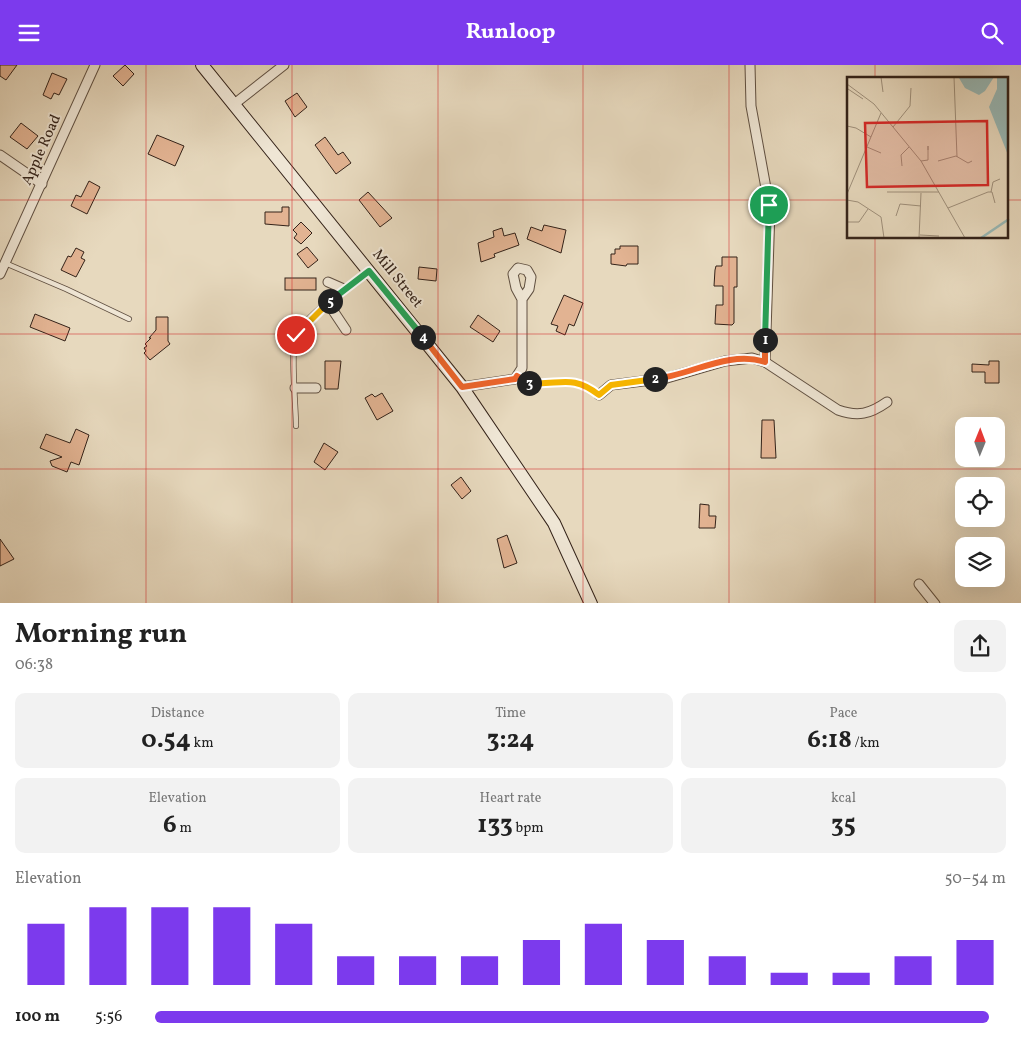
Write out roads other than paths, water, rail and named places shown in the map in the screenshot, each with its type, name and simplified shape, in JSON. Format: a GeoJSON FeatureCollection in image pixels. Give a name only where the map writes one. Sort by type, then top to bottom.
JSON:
{"type":"FeatureCollection","features":[{"type":"Feature","properties":{"kind":"main road","name":"Mill Street"},"geometry":{"type":"LineString","coordinates":[[202,65],[462,387],[554,523],[592,603]]}},
{"type":"Feature","properties":{"kind":"street","name":"Apple Road"},"geometry":{"type":"LineString","coordinates":[[0,274],[95,65]]}},
{"type":"Feature","properties":{"kind":"street"},"geometry":{"type":"LineString","coordinates":[[233,105],[284,65]]}},
{"type":"Feature","properties":{"kind":"street"},"geometry":{"type":"LineString","coordinates":[[750,65],[751,106],[770,210],[765,362]]}},
{"type":"Feature","properties":{"kind":"street"},"geometry":{"type":"LineString","coordinates":[[0,155],[42,184]]}},
{"type":"Feature","properties":{"kind":"street"},"geometry":{"type":"LineString","coordinates":[[328,282],[344,289]]}},
{"type":"Feature","properties":{"kind":"street"},"geometry":{"type":"LineString","coordinates":[[462,387],[515,379],[522,368],[522,299]]}},
{"type":"Feature","properties":{"kind":"street"},"geometry":{"type":"LineString","coordinates":[[328,303],[346,330]]}},
{"type":"Feature","properties":{"kind":"street"},"geometry":{"type":"LineString","coordinates":[[599,395],[611,385],[667,377],[725,361],[752,358],[765,362],[830,405],[850,414],[864,415],[876,411],[888,402]]}},
{"type":"Feature","properties":{"kind":"street"},"geometry":{"type":"LineString","coordinates":[[295,388],[316,387]]}},
{"type":"Feature","properties":{"kind":"street"},"geometry":{"type":"LineString","coordinates":[[919,584],[935,603]]}},
{"type":"Feature","properties":{"kind":"lane"},"geometry":{"type":"LineString","coordinates":[[5,263],[129,319]]}},
{"type":"Feature","properties":{"kind":"lane"},"geometry":{"type":"LineString","coordinates":[[296,426],[294,350],[296,335],[328,303],[369,271]]}}]}
